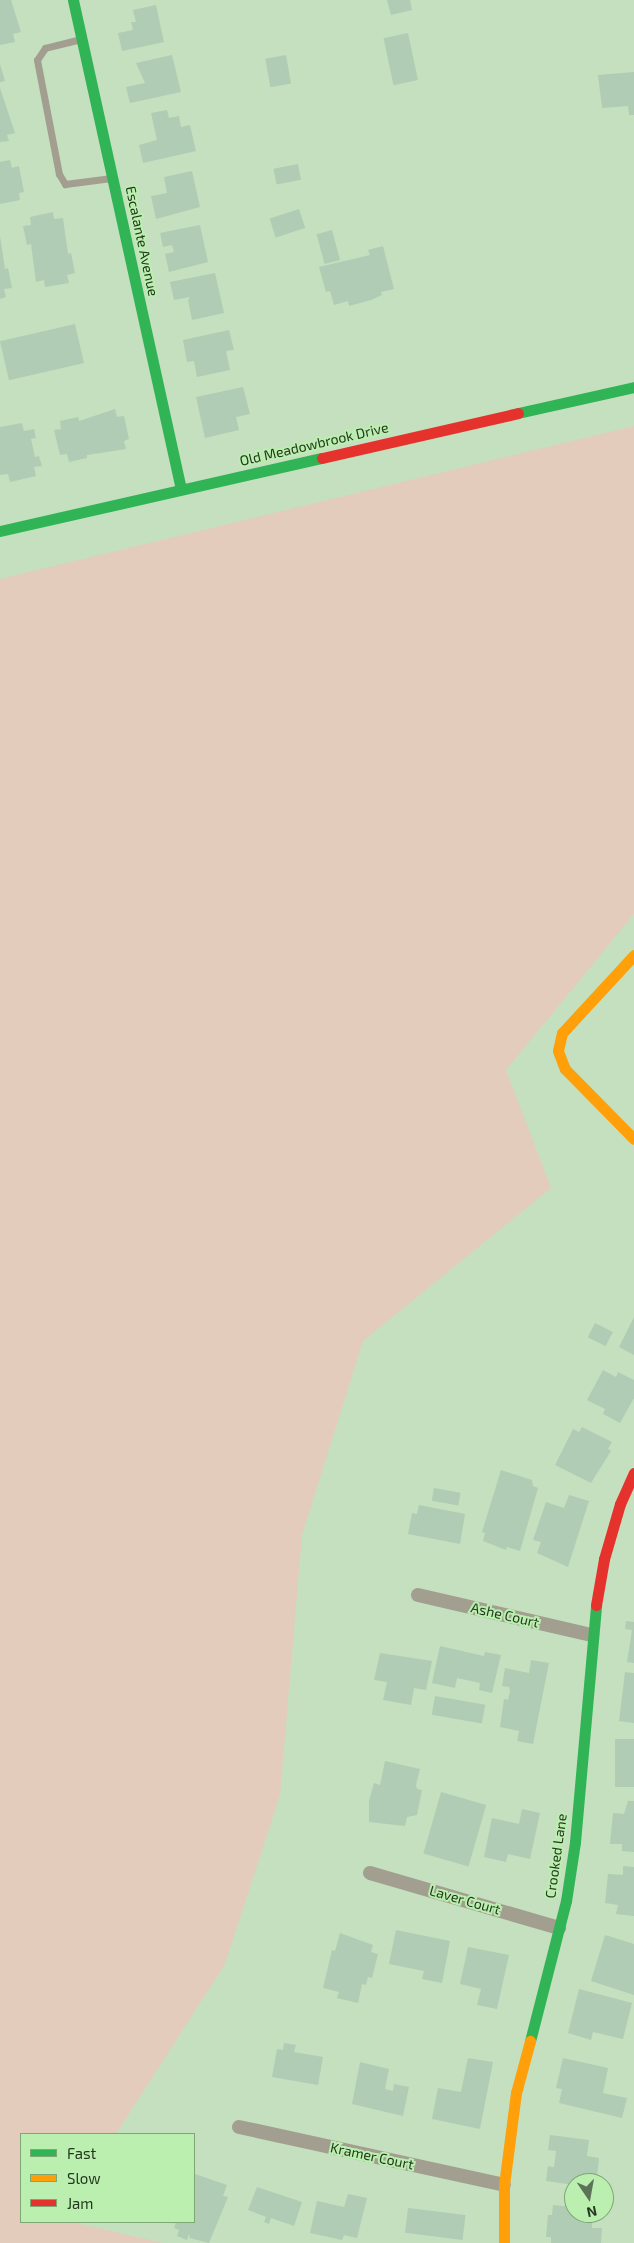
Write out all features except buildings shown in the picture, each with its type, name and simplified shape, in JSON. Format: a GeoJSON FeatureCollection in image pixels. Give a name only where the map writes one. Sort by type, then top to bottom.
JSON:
{"type":"FeatureCollection","features":[{"type":"Feature","properties":{"kind":"street","name":"Escalante Avenue"},"geometry":{"type":"LineString","coordinates":[[73,0],[181,489]]}},
{"type":"Feature","properties":{"kind":"street","name":"Old Meadowbrook Drive"},"geometry":{"type":"LineString","coordinates":[[0,531],[634,387]]}},
{"type":"Feature","properties":{"kind":"street"},"geometry":{"type":"LineString","coordinates":[[634,955],[562,1033],[558,1046],[565,1069],[634,1139]]}},
{"type":"Feature","properties":{"kind":"street","name":"Crooked Lane"},"geometry":{"type":"LineString","coordinates":[[504,2243],[504,2185],[520,2074],[559,1928],[575,1842],[592,1636],[604,1559],[620,1504],[634,1473]]}},
{"type":"Feature","properties":{"kind":"street","name":"Ashe Court"},"geometry":{"type":"LineString","coordinates":[[418,1595],[592,1636]]}},
{"type":"Feature","properties":{"kind":"street","name":"Laver Court"},"geometry":{"type":"LineString","coordinates":[[370,1873],[559,1928]]}},
{"type":"Feature","properties":{"kind":"street","name":"Kramer Court"},"geometry":{"type":"LineString","coordinates":[[239,2127],[504,2185]]}},
{"type":"Feature","properties":{"kind":"lane"},"geometry":{"type":"LineString","coordinates":[[82,39],[45,48],[37,60],[59,174],[65,184],[112,178]]}},
{"type":"Feature","properties":{"kind":"shaded area"},"geometry":{"type":"Polygon","coordinates":[[[634,426],[634,914],[506,1070],[551,1188],[363,1341],[302,1535],[280,1795],[225,1964],[117,2133],[20,2133],[20,2223],[75,2223],[164,2243],[0,2243],[0,579],[634,426]]]}},
{"type":"Feature","properties":{"kind":"traffic: fast"},"geometry":{"type":"LineString","coordinates":[[73,0],[181,489]]}},
{"type":"Feature","properties":{"kind":"traffic: fast"},"geometry":{"type":"LineString","coordinates":[[518,413],[634,387]]}},
{"type":"Feature","properties":{"kind":"traffic: fast"},"geometry":{"type":"LineString","coordinates":[[0,531],[322,458]]}},
{"type":"Feature","properties":{"kind":"traffic: fast"},"geometry":{"type":"LineString","coordinates":[[530,2041],[566,1901],[575,1842],[596,1605]]}},
{"type":"Feature","properties":{"kind":"traffic: slow"},"geometry":{"type":"LineString","coordinates":[[634,955],[562,1033],[558,1051],[565,1069],[634,1139]]}},
{"type":"Feature","properties":{"kind":"traffic: slow"},"geometry":{"type":"LineString","coordinates":[[504,2243],[504,2185],[516,2093],[530,2041]]}},
{"type":"Feature","properties":{"kind":"traffic: jam"},"geometry":{"type":"LineString","coordinates":[[322,458],[518,413]]}},
{"type":"Feature","properties":{"kind":"traffic: jam"},"geometry":{"type":"LineString","coordinates":[[596,1605],[604,1559],[620,1504],[634,1473]]}}]}
